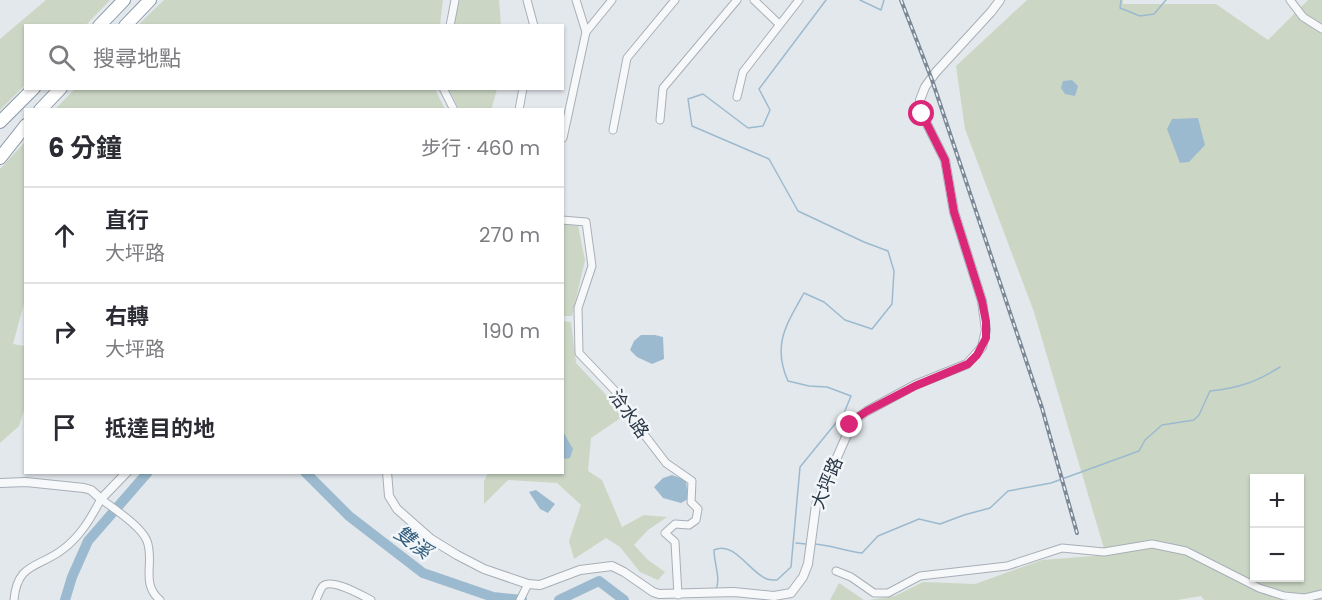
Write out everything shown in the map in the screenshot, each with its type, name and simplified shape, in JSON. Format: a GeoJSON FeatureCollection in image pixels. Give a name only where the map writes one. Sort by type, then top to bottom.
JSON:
{"type":"FeatureCollection","features":[{"type":"Feature","properties":{"kind":"highway"},"geometry":{"type":"LineString","coordinates":[[101,24],[124,0]]}},
{"type":"Feature","properties":{"kind":"highway"},"geometry":{"type":"LineString","coordinates":[[126,24],[150,0]]}},
{"type":"Feature","properties":{"kind":"highway"},"geometry":{"type":"LineString","coordinates":[[1,120],[32,90]]}},
{"type":"Feature","properties":{"kind":"highway"},"geometry":{"type":"LineString","coordinates":[[42,108],[59,90]]}},
{"type":"Feature","properties":{"kind":"highway"},"geometry":{"type":"LineString","coordinates":[[0,150],[24,126]]}},
{"type":"Feature","properties":{"kind":"highway"},"geometry":{"type":"LineString","coordinates":[[0,158],[24,127]]}},
{"type":"Feature","properties":{"kind":"street"},"geometry":{"type":"LineString","coordinates":[[450,24],[455,0]]}},
{"type":"Feature","properties":{"kind":"street"},"geometry":{"type":"LineString","coordinates":[[527,0],[533,24]]}},
{"type":"Feature","properties":{"kind":"street"},"geometry":{"type":"LineString","coordinates":[[576,0],[586,32]]}},
{"type":"Feature","properties":{"kind":"street"},"geometry":{"type":"LineString","coordinates":[[564,133],[586,32],[612,0]]}},
{"type":"Feature","properties":{"kind":"street"},"geometry":{"type":"LineString","coordinates":[[613,130],[627,58],[675,0]]}},
{"type":"Feature","properties":{"kind":"street"},"geometry":{"type":"LineString","coordinates":[[660,120],[663,88],[737,0]]}},
{"type":"Feature","properties":{"kind":"street"},"geometry":{"type":"LineString","coordinates":[[754,0],[779,24]]}},
{"type":"Feature","properties":{"kind":"street"},"geometry":{"type":"LineString","coordinates":[[737,97],[743,72],[799,0]]}},
{"type":"Feature","properties":{"kind":"street","name":"大坪路"},"geometry":{"type":"LineString","coordinates":[[678,595],[699,592],[734,592],[774,596],[791,592],[803,577],[811,550],[814,515],[819,495],[854,421],[867,411],[915,386],[968,364],[982,347],[986,330],[982,301],[954,212],[945,160],[922,114],[920,100],[925,87],[936,72],[1000,0]]}},
{"type":"Feature","properties":{"kind":"street"},"geometry":{"type":"LineString","coordinates":[[1290,0],[1303,17],[1322,29]]}},
{"type":"Feature","properties":{"kind":"street"},"geometry":{"type":"LineString","coordinates":[[444,90],[453,108]]}},
{"type":"Feature","properties":{"kind":"street"},"geometry":{"type":"LineString","coordinates":[[519,108],[523,90]]}},
{"type":"Feature","properties":{"kind":"street","name":"洽水路"},"geometry":{"type":"LineString","coordinates":[[564,220],[586,222],[592,266],[578,308],[579,353],[619,395],[633,420],[666,463],[692,481],[691,502],[698,509],[696,520],[689,525],[675,524],[665,533],[675,542],[678,595]]}},
{"type":"Feature","properties":{"kind":"street"},"geometry":{"type":"LineString","coordinates":[[14,600],[15,586],[24,571],[65,548],[125,474]]}},
{"type":"Feature","properties":{"kind":"street"},"geometry":{"type":"LineString","coordinates":[[387,474],[387,488],[393,504],[431,539],[472,564],[528,584],[540,585],[580,570],[606,566],[624,572],[652,592],[678,595]]}},
{"type":"Feature","properties":{"kind":"street"},"geometry":{"type":"LineString","coordinates":[[0,483],[26,482],[91,490],[139,530],[147,543],[149,583],[160,600]]}},
{"type":"Feature","properties":{"kind":"street"},"geometry":{"type":"LineString","coordinates":[[836,571],[851,577],[874,593],[888,593],[920,576],[1007,566],[1062,548],[1104,552],[1152,544],[1186,551],[1259,588],[1284,596],[1305,598],[1322,594]]}},
{"type":"Feature","properties":{"kind":"street"},"geometry":{"type":"LineString","coordinates":[[316,600],[322,587],[328,583],[336,584],[371,600]]}},
{"type":"Feature","properties":{"kind":"street"},"geometry":{"type":"LineString","coordinates":[[520,600],[528,584]]}},
{"type":"Feature","properties":{"kind":"green space"},"geometry":{"type":"Polygon","coordinates":[[[46,0],[110,0],[87,24],[24,24],[24,86],[0,110],[0,39],[46,0]]]}},
{"type":"Feature","properties":{"kind":"green space"},"geometry":{"type":"Polygon","coordinates":[[[164,0],[443,0],[440,24],[139,24],[164,0]]]}},
{"type":"Feature","properties":{"kind":"green space"},"geometry":{"type":"Polygon","coordinates":[[[458,0],[499,0],[501,24],[454,24],[458,0]]]}},
{"type":"Feature","properties":{"kind":"green space"},"geometry":{"type":"Polygon","coordinates":[[[1027,0],[1123,0],[1123,4],[1216,4],[1268,40],[1308,0],[1322,0],[1322,600],[1204,600],[1201,596],[1177,600],[869,600],[895,596],[923,582],[975,584],[1042,560],[1106,555],[1034,312],[965,129],[956,66],[1027,0]]]}},
{"type":"Feature","properties":{"kind":"green space"},"geometry":{"type":"Polygon","coordinates":[[[74,90],[436,90],[444,108],[56,108],[74,90]]]}},
{"type":"Feature","properties":{"kind":"green space"},"geometry":{"type":"Polygon","coordinates":[[[450,90],[497,90],[492,108],[458,108],[450,90]]]}},
{"type":"Feature","properties":{"kind":"green space"},"geometry":{"type":"Polygon","coordinates":[[[24,143],[24,304],[13,344],[24,346],[24,410],[19,426],[0,443],[0,169],[24,143]]]}},
{"type":"Feature","properties":{"kind":"green space"},"geometry":{"type":"Polygon","coordinates":[[[564,224],[578,226],[585,260],[572,316],[564,316],[564,224]]]}},
{"type":"Feature","properties":{"kind":"green space"},"geometry":{"type":"Polygon","coordinates":[[[564,321],[571,322],[576,363],[625,415],[591,438],[588,471],[602,480],[622,527],[644,515],[667,517],[648,530],[634,545],[648,560],[665,572],[658,580],[640,572],[620,547],[606,538],[574,559],[569,541],[581,505],[557,483],[508,480],[484,504],[484,481],[488,474],[564,474],[564,321]]]}},
{"type":"Feature","properties":{"kind":"green space"},"geometry":{"type":"Polygon","coordinates":[[[839,583],[864,600],[830,600],[839,583]]]}},
{"type":"Feature","properties":{"kind":"water"},"geometry":{"type":"Polygon","coordinates":[[[1072,80],[1078,86],[1075,96],[1065,94],[1061,88],[1063,81],[1072,80]]]}},
{"type":"Feature","properties":{"kind":"water"},"geometry":{"type":"Polygon","coordinates":[[[1198,118],[1205,145],[1189,162],[1180,163],[1167,129],[1172,119],[1198,118]]]}},
{"type":"Feature","properties":{"kind":"water"},"geometry":{"type":"Polygon","coordinates":[[[641,335],[663,337],[664,359],[652,364],[637,357],[630,350],[634,341],[641,335]]]}},
{"type":"Feature","properties":{"kind":"water"},"geometry":{"type":"Polygon","coordinates":[[[564,433],[573,449],[570,458],[564,459],[564,433]]]}},
{"type":"Feature","properties":{"kind":"water"},"geometry":{"type":"Polygon","coordinates":[[[672,475],[686,480],[688,499],[681,503],[663,498],[654,487],[663,478],[672,475]]]}},
{"type":"Feature","properties":{"kind":"water"},"geometry":{"type":"Polygon","coordinates":[[[536,490],[555,504],[548,513],[540,509],[529,492],[536,490]]]}},
{"type":"Feature","properties":{"kind":"waterway"},"geometry":{"type":"LineString","coordinates":[[716,589],[718,576],[714,550],[728,549],[768,579],[777,580],[791,567],[800,467],[844,413],[851,396],[827,387],[788,381],[783,368],[781,346],[787,325],[804,293],[824,302],[845,320],[872,329],[892,304],[894,271],[888,251],[798,211],[769,159],[692,126],[688,99],[703,94],[748,128],[763,126],[770,110],[759,89],[826,0]]}},
{"type":"Feature","properties":{"kind":"waterway"},"geometry":{"type":"LineString","coordinates":[[860,0],[881,10],[884,0]]}},
{"type":"Feature","properties":{"kind":"waterway"},"geometry":{"type":"LineString","coordinates":[[1121,0],[1120,8],[1140,16],[1154,14],[1166,0]]}},
{"type":"Feature","properties":{"kind":"waterway"},"geometry":{"type":"LineString","coordinates":[[814,544],[862,553],[878,536],[919,519],[940,524],[990,508],[1008,491],[1051,483],[1139,451],[1145,440],[1162,425],[1194,420],[1199,415],[1210,391],[1247,384],[1280,367]]}},
{"type":"Feature","properties":{"kind":"waterway","name":"雙溪"},"geometry":{"type":"LineString","coordinates":[[65,600],[72,577],[88,541],[146,474]]}},
{"type":"Feature","properties":{"kind":"waterway","name":"雙溪"},"geometry":{"type":"LineString","coordinates":[[307,474],[349,516],[423,573],[493,597],[522,600]]}},
{"type":"Feature","properties":{"kind":"waterway"},"geometry":{"type":"LineString","coordinates":[[796,543],[806,544]]}},
{"type":"Feature","properties":{"kind":"waterway","name":"雙溪"},"geometry":{"type":"LineString","coordinates":[[559,600],[599,581],[624,600]]}},
{"type":"Feature","properties":{"kind":"railway"},"geometry":{"type":"LineString","coordinates":[[901,0],[932,80],[1042,408],[1077,533]]}},
{"type":"Feature","properties":{"kind":"route"},"geometry":{"type":"LineString","coordinates":[[850,425],[867,411],[915,386],[968,364],[977,355],[986,338],[985,313],[954,212],[945,160],[922,114]]}}]}
